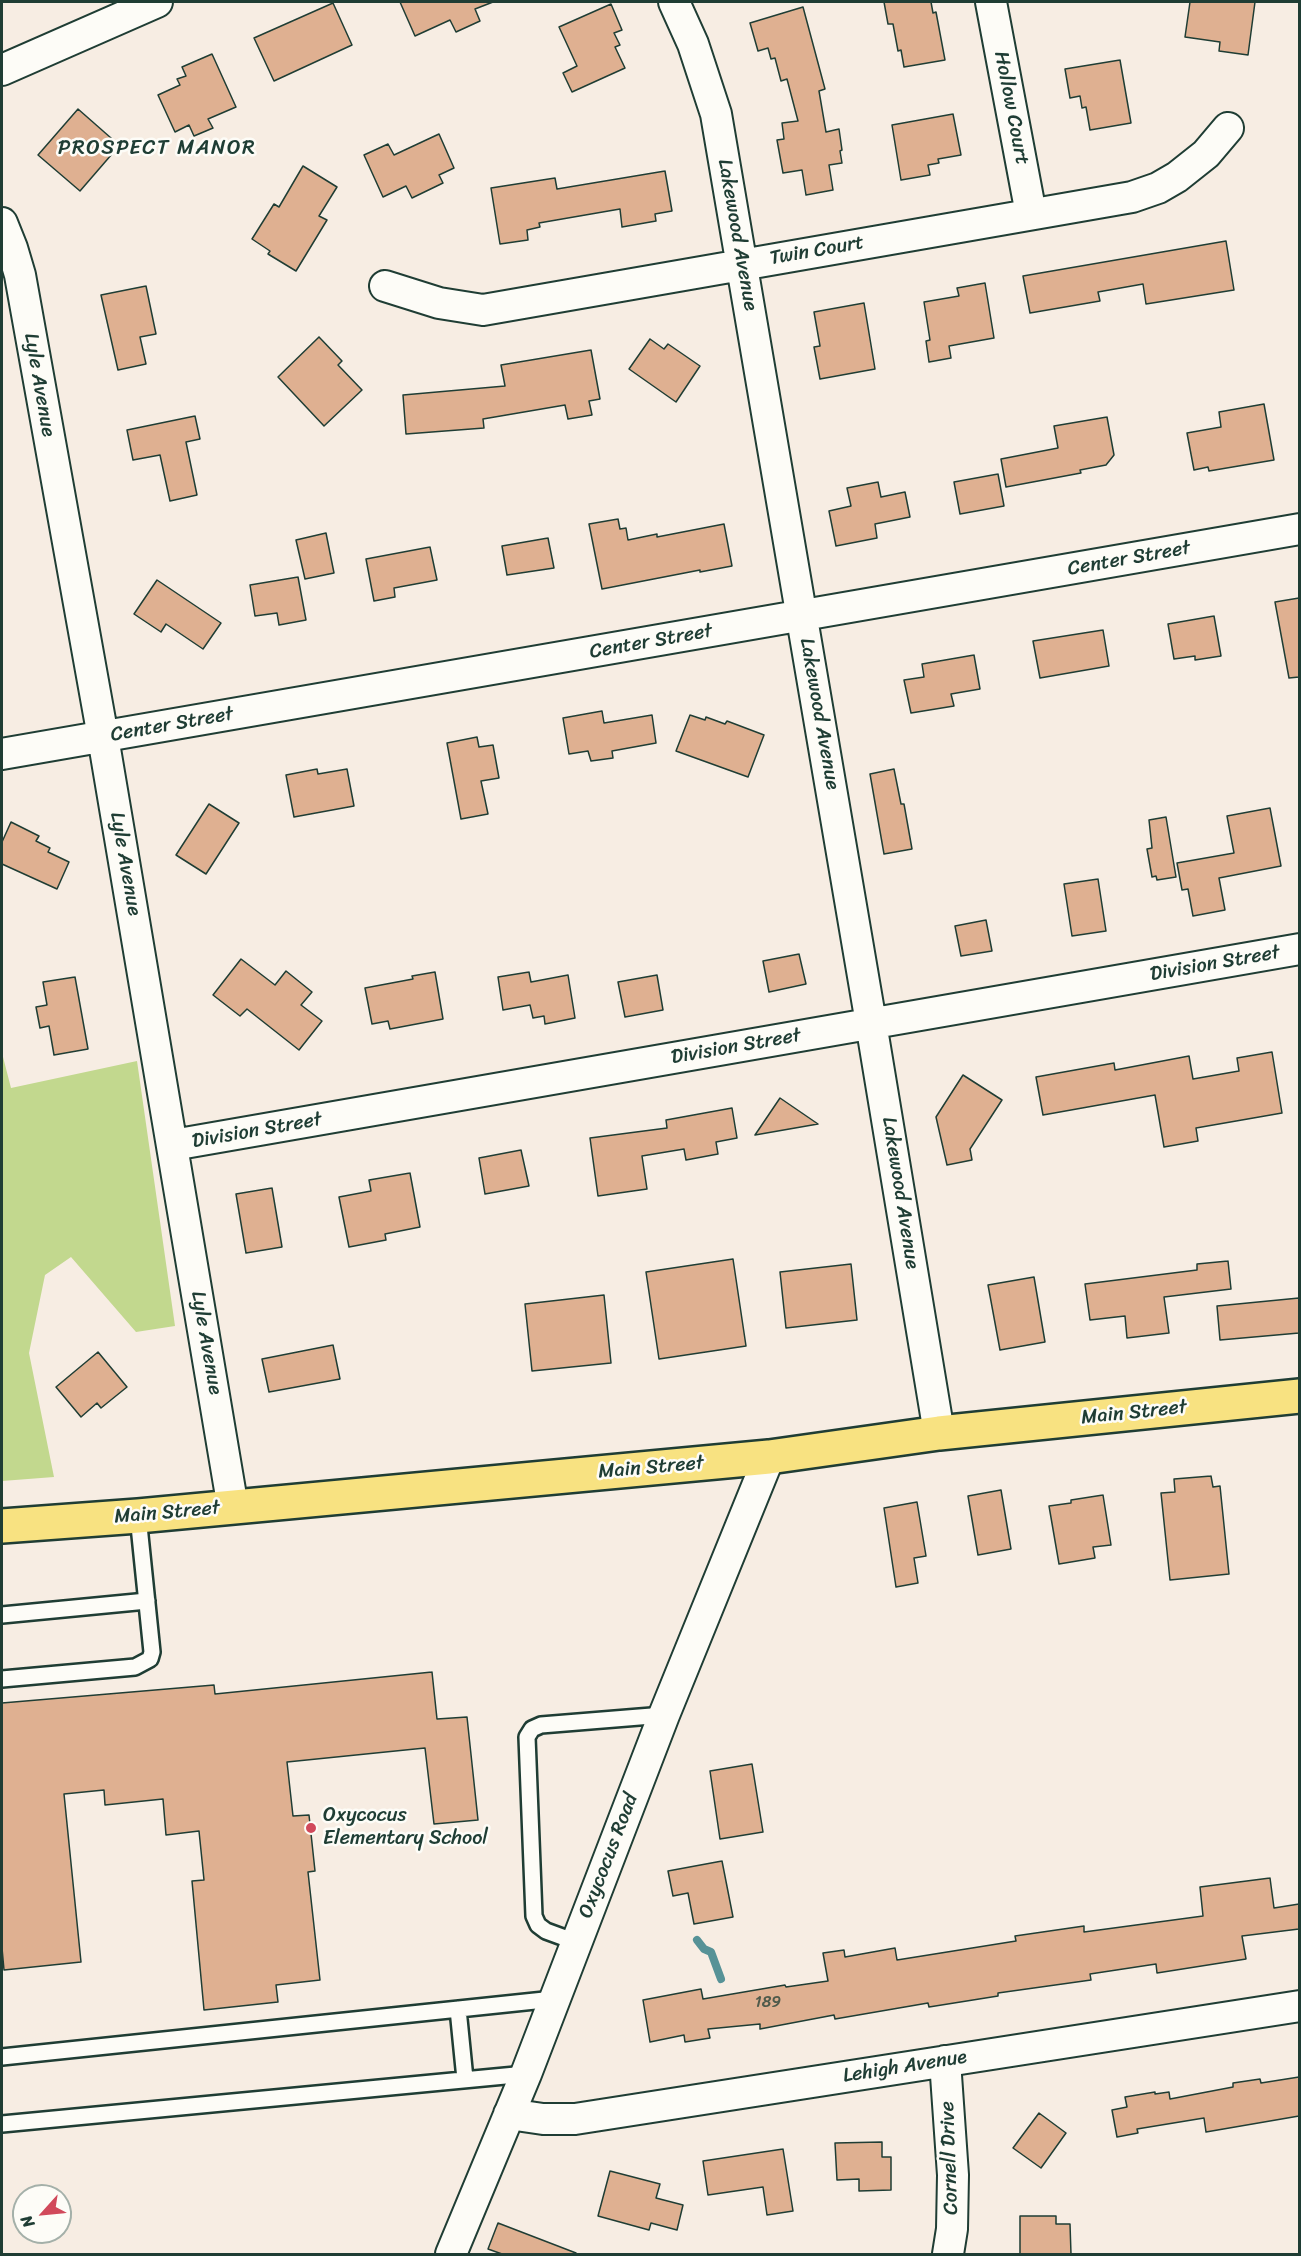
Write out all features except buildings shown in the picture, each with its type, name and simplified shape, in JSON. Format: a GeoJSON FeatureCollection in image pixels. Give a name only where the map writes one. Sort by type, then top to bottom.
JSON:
{"type":"FeatureCollection","features":[{"type":"Feature","properties":{"kind":"highway","name":"Main Street"},"geometry":{"type":"LineString","coordinates":[[2,1526],[233,1508],[769,1457],[939,1433],[1299,1396]]}},
{"type":"Feature","properties":{"kind":"street"},"geometry":{"type":"LineString","coordinates":[[2,70],[157,2]]}},
{"type":"Feature","properties":{"kind":"street","name":"Lakewood Avenue"},"geometry":{"type":"LineString","coordinates":[[674,2],[693,44],[716,114],[939,1433]]}},
{"type":"Feature","properties":{"kind":"street","name":"Hollow Court"},"geometry":{"type":"LineString","coordinates":[[991,2],[1031,214]]}},
{"type":"Feature","properties":{"kind":"street","name":"Twin Court"},"geometry":{"type":"LineString","coordinates":[[385,286],[440,303],[483,310],[1132,197],[1158,188],[1206,154],[1228,128]]}},
{"type":"Feature","properties":{"kind":"street","name":"Lyle Avenue"},"geometry":{"type":"LineString","coordinates":[[2,223],[20,275],[103,737],[233,1508]]}},
{"type":"Feature","properties":{"kind":"street","name":"Center Street"},"geometry":{"type":"LineString","coordinates":[[2,754],[1299,529]]}},
{"type":"Feature","properties":{"kind":"street","name":"Division Street"},"geometry":{"type":"LineString","coordinates":[[173,1146],[1299,949]]}},
{"type":"Feature","properties":{"kind":"street","name":"Oxycocus Road"},"geometry":{"type":"LineString","coordinates":[[451,2254],[526,2074],[663,1715],[769,1457]]}},
{"type":"Feature","properties":{"kind":"street","name":"Lehigh Avenue"},"geometry":{"type":"LineString","coordinates":[[509,2114],[543,2119],[575,2119],[1299,2006]]}},
{"type":"Feature","properties":{"kind":"street","name":"Cornell Drive"},"geometry":{"type":"LineString","coordinates":[[945,2061],[953,2175],[952,2229],[948,2254]]}},
{"type":"Feature","properties":{"kind":"lane"},"geometry":{"type":"LineString","coordinates":[[2,1679],[135,1667],[150,1659],[152,1652],[138,1516]]}},
{"type":"Feature","properties":{"kind":"lane"},"geometry":{"type":"LineString","coordinates":[[2,1615],[147,1601]]}},
{"type":"Feature","properties":{"kind":"lane"},"geometry":{"type":"LineString","coordinates":[[576,1942],[546,1931],[538,1925],[534,1916],[527,1737],[532,1729],[541,1725],[663,1715]]}},
{"type":"Feature","properties":{"kind":"lane"},"geometry":{"type":"LineString","coordinates":[[2,2057],[554,1999]]}},
{"type":"Feature","properties":{"kind":"lane"},"geometry":{"type":"LineString","coordinates":[[458,2009],[465,2079]]}},
{"type":"Feature","properties":{"kind":"lane"},"geometry":{"type":"LineString","coordinates":[[2,2124],[526,2074]]}},
{"type":"Feature","properties":{"kind":"green space"},"geometry":{"type":"Polygon","coordinates":[[[2,1053],[11,1088],[137,1061],[175,1326],[136,1332],[71,1257],[45,1275],[29,1353],[54,1477],[2,1481],[2,1053]]]}},
{"type":"Feature","properties":{"kind":"waterway"},"geometry":{"type":"LineString","coordinates":[[697,1940],[704,1949],[711,1952],[721,1979]]}},
{"type":"Feature","properties":{"kind":"place","name":"Oxycocus Elementary School"},"geometry":{"type":"Point","coordinates":[311,1828]}},
{"type":"Feature","properties":{"kind":"district","name":"PROSPECT MANOR"},"geometry":{"type":"Point","coordinates":[157,149]}}]}
